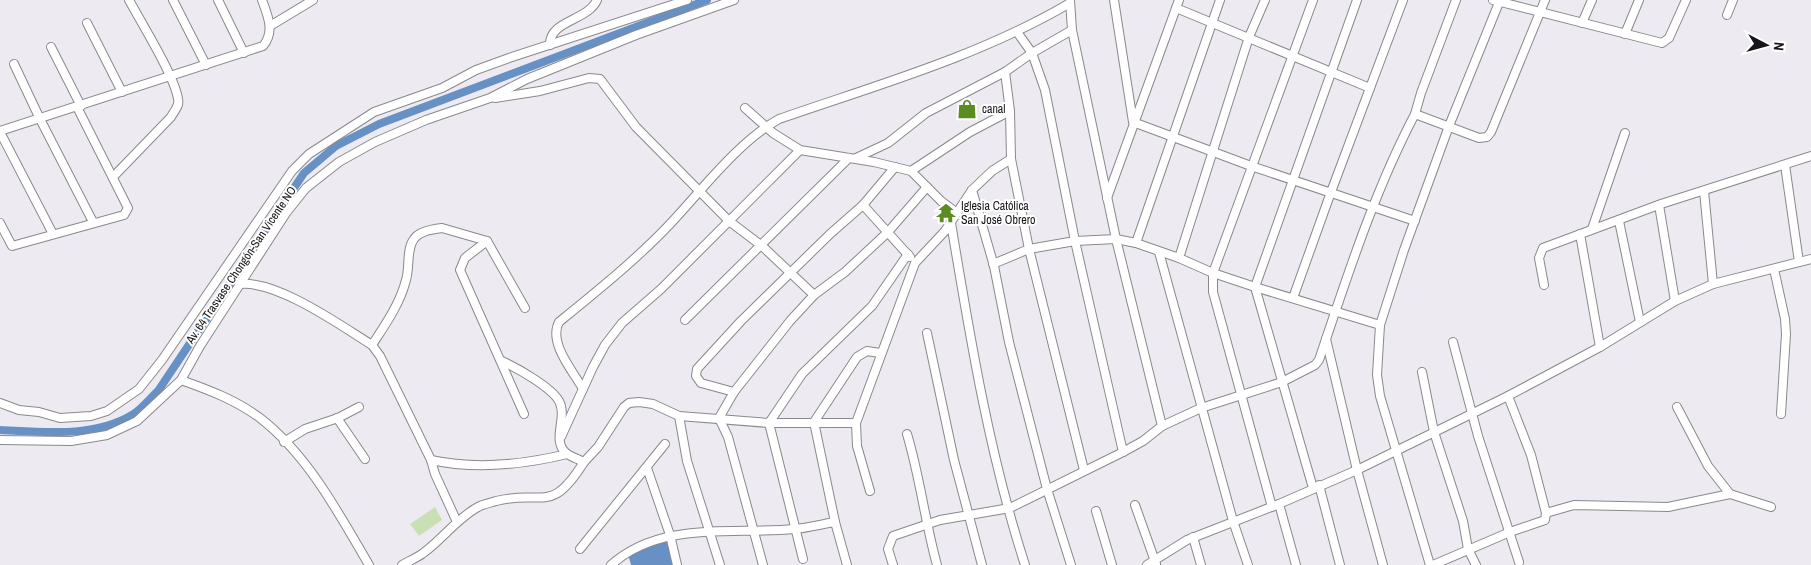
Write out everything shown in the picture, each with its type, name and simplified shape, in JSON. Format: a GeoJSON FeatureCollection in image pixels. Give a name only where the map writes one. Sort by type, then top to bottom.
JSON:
{"type":"FeatureCollection","features":[{"type":"Feature","properties":{"kind":"street"},"geometry":{"type":"LineString","coordinates":[[113,177],[171,117],[178,106],[178,99],[170,77],[129,0]]}},
{"type":"Feature","properties":{"kind":"street"},"geometry":{"type":"LineString","coordinates":[[173,0],[206,66]]}},
{"type":"Feature","properties":{"kind":"street"},"geometry":{"type":"LineString","coordinates":[[218,0],[244,53]]}},
{"type":"Feature","properties":{"kind":"street"},"geometry":{"type":"LineString","coordinates":[[53,234],[0,131],[40,120],[263,46],[269,38],[270,26],[262,0]]}},
{"type":"Feature","properties":{"kind":"street"},"geometry":{"type":"LineString","coordinates":[[270,26],[313,0]]}},
{"type":"Feature","properties":{"kind":"street"},"geometry":{"type":"LineString","coordinates":[[550,45],[556,30],[589,11],[597,0]]}},
{"type":"Feature","properties":{"kind":"street"},"geometry":{"type":"LineString","coordinates":[[0,402],[26,412],[74,419],[107,411],[123,402],[139,389],[162,360],[263,211],[292,171],[309,154],[374,112],[442,88],[476,70],[687,0]]}},
{"type":"Feature","properties":{"kind":"street","name":"Av. 64 Trasvase Chongón-San Vicente NO"},"geometry":{"type":"LineString","coordinates":[[0,440],[70,441],[106,435],[137,421],[181,380],[200,346],[286,213],[306,188],[339,162],[375,142],[426,120],[490,98],[527,79],[628,38],[734,0]]}},
{"type":"Feature","properties":{"kind":"street"},"geometry":{"type":"LineString","coordinates":[[1114,0],[1133,122]]}},
{"type":"Feature","properties":{"kind":"street"},"geometry":{"type":"LineString","coordinates":[[1136,243],[1220,0]]}},
{"type":"Feature","properties":{"kind":"street"},"geometry":{"type":"LineString","coordinates":[[1179,258],[1249,37],[1265,0]]}},
{"type":"Feature","properties":{"kind":"street"},"geometry":{"type":"LineString","coordinates":[[1296,565],[1242,395],[1213,292],[1213,273],[1291,55],[1313,0]]}},
{"type":"Feature","properties":{"kind":"street"},"geometry":{"type":"LineString","coordinates":[[1340,565],[1282,382],[1255,286],[1358,0]]}},
{"type":"Feature","properties":{"kind":"street"},"geometry":{"type":"LineString","coordinates":[[1293,298],[1403,0]]}},
{"type":"Feature","properties":{"kind":"street"},"geometry":{"type":"LineString","coordinates":[[893,565],[888,550],[893,536],[926,524],[1010,508],[1123,452],[1143,441],[1162,426],[1201,408],[1282,382],[1315,365],[1373,206],[1400,142],[1415,114],[1421,92],[1456,0]]}},
{"type":"Feature","properties":{"kind":"street"},"geometry":{"type":"LineString","coordinates":[[1415,114],[1479,138],[1487,137],[1491,132],[1545,0]]}},
{"type":"Feature","properties":{"kind":"street"},"geometry":{"type":"LineString","coordinates":[[1582,23],[1592,0]]}},
{"type":"Feature","properties":{"kind":"street"},"geometry":{"type":"LineString","coordinates":[[1625,34],[1639,0]]}},
{"type":"Feature","properties":{"kind":"street"},"geometry":{"type":"LineString","coordinates":[[1508,396],[1531,455],[1546,513],[1545,520],[1510,532],[1431,565],[1378,385],[1380,325],[1449,126],[1497,1],[1658,42],[1666,41],[1686,0]]}},
{"type":"Feature","properties":{"kind":"street"},"geometry":{"type":"LineString","coordinates":[[1727,15],[1733,0]]}},
{"type":"Feature","properties":{"kind":"street"},"geometry":{"type":"LineString","coordinates":[[583,389],[556,340],[555,330],[559,322],[662,231],[700,190],[765,127],[779,119],[978,50],[1016,32],[1070,2],[1072,30],[1107,198],[1162,426]]}},
{"type":"Feature","properties":{"kind":"street"},"geometry":{"type":"LineString","coordinates":[[1107,198],[1177,4],[1211,23],[1370,88]]}},
{"type":"Feature","properties":{"kind":"street"},"geometry":{"type":"LineString","coordinates":[[87,23],[122,92]]}},
{"type":"Feature","properties":{"kind":"street"},"geometry":{"type":"LineString","coordinates":[[685,320],[852,158],[888,143],[926,114],[1005,72],[1032,53],[1072,30]]}},
{"type":"Feature","properties":{"kind":"street"},"geometry":{"type":"LineString","coordinates":[[1016,32],[1032,53],[1045,90],[1075,241],[1123,452]]}},
{"type":"Feature","properties":{"kind":"street"},"geometry":{"type":"LineString","coordinates":[[0,223],[12,246],[124,214],[128,208],[51,46]]}},
{"type":"Feature","properties":{"kind":"street"},"geometry":{"type":"LineString","coordinates":[[14,64],[92,222]]}},
{"type":"Feature","properties":{"kind":"street"},"geometry":{"type":"LineString","coordinates":[[1005,72],[1010,111],[1011,159],[1029,248],[1084,470]]}},
{"type":"Feature","properties":{"kind":"street"},"geometry":{"type":"LineString","coordinates":[[490,98],[516,96],[589,78],[600,79],[636,127],[729,221],[792,272],[814,295]]}},
{"type":"Feature","properties":{"kind":"street"},"geometry":{"type":"LineString","coordinates":[[745,108],[765,127],[800,150],[852,158],[911,172],[957,213]]}},
{"type":"Feature","properties":{"kind":"street"},"geometry":{"type":"LineString","coordinates":[[911,172],[970,132],[1010,111]]}},
{"type":"Feature","properties":{"kind":"street"},"geometry":{"type":"LineString","coordinates":[[1133,122],[1213,150],[1251,166],[1415,221]]}},
{"type":"Feature","properties":{"kind":"street"},"geometry":{"type":"LineString","coordinates":[[1592,229],[1625,133]]}},
{"type":"Feature","properties":{"kind":"street"},"geometry":{"type":"LineString","coordinates":[[559,442],[583,389],[606,345],[622,323],[661,289],[800,150]]}},
{"type":"Feature","properties":{"kind":"street"},"geometry":{"type":"LineString","coordinates":[[1544,285],[1539,258],[1540,252],[1544,248],[1659,205],[1811,156]]}},
{"type":"Feature","properties":{"kind":"street"},"geometry":{"type":"LineString","coordinates":[[870,491],[857,446],[856,423],[915,262],[951,222],[972,190],[992,171],[1011,159]]}},
{"type":"Feature","properties":{"kind":"street"},"geometry":{"type":"LineString","coordinates":[[1785,165],[1799,262]]}},
{"type":"Feature","properties":{"kind":"street"},"geometry":{"type":"LineString","coordinates":[[734,392],[701,383],[696,376],[697,369],[830,234],[863,205],[895,167]]}},
{"type":"Feature","properties":{"kind":"street"},"geometry":{"type":"LineString","coordinates":[[719,418],[734,392],[814,295],[845,272],[888,232],[927,188]]}},
{"type":"Feature","properties":{"kind":"street"},"geometry":{"type":"LineString","coordinates":[[972,190],[993,264],[1009,342],[1047,489],[1071,565]]}},
{"type":"Feature","properties":{"kind":"street"},"geometry":{"type":"LineString","coordinates":[[1704,191],[1713,284]]}},
{"type":"Feature","properties":{"kind":"street"},"geometry":{"type":"LineString","coordinates":[[863,205],[915,262]]}},
{"type":"Feature","properties":{"kind":"street"},"geometry":{"type":"LineString","coordinates":[[1659,205],[1675,301]]}},
{"type":"Feature","properties":{"kind":"street"},"geometry":{"type":"LineString","coordinates":[[1619,221],[1640,322]]}},
{"type":"Feature","properties":{"kind":"street"},"geometry":{"type":"LineString","coordinates":[[951,222],[967,326],[1025,565]]}},
{"type":"Feature","properties":{"kind":"street"},"geometry":{"type":"LineString","coordinates":[[372,345],[397,304],[409,268],[410,245],[418,234],[442,228],[487,241],[525,308]]}},
{"type":"Feature","properties":{"kind":"street"},"geometry":{"type":"LineString","coordinates":[[1580,234],[1600,347]]}},
{"type":"Feature","properties":{"kind":"street"},"geometry":{"type":"LineString","coordinates":[[993,264],[1029,248],[1075,241],[1116,239],[1136,243],[1179,258],[1213,273],[1380,325]]}},
{"type":"Feature","properties":{"kind":"street"},"geometry":{"type":"LineString","coordinates":[[487,241],[465,258],[460,270],[524,414]]}},
{"type":"Feature","properties":{"kind":"street"},"geometry":{"type":"LineString","coordinates":[[1159,252],[1233,522],[1248,565]]}},
{"type":"Feature","properties":{"kind":"street"},"geometry":{"type":"LineString","coordinates":[[803,559],[768,423],[802,374],[872,306],[908,254]]}},
{"type":"Feature","properties":{"kind":"street"},"geometry":{"type":"LineString","coordinates":[[1147,565],[1155,563],[1194,538],[1357,470],[1508,396],[1600,347],[1675,301],[1713,284],[1811,259]]}},
{"type":"Feature","properties":{"kind":"street"},"geometry":{"type":"LineString","coordinates":[[1774,269],[1786,334],[1781,414]]}},
{"type":"Feature","properties":{"kind":"street"},"geometry":{"type":"LineString","coordinates":[[241,284],[257,284],[279,291],[372,345],[380,356],[431,460],[435,474],[457,522]]}},
{"type":"Feature","properties":{"kind":"street"},"geometry":{"type":"LineString","coordinates":[[927,333],[968,516],[982,565]]}},
{"type":"Feature","properties":{"kind":"street"},"geometry":{"type":"LineString","coordinates":[[1326,339],[1357,470],[1383,565]]}},
{"type":"Feature","properties":{"kind":"street"},"geometry":{"type":"LineString","coordinates":[[1453,342],[1472,412],[1519,562]]}},
{"type":"Feature","properties":{"kind":"street"},"geometry":{"type":"LineString","coordinates":[[847,565],[835,522],[814,422],[857,357],[867,351],[880,354]]}},
{"type":"Feature","properties":{"kind":"street"},"geometry":{"type":"LineString","coordinates":[[502,361],[532,377],[559,401],[561,413],[559,442],[567,454],[584,462]]}},
{"type":"Feature","properties":{"kind":"street"},"geometry":{"type":"LineString","coordinates":[[1422,372],[1434,432],[1463,521],[1468,549],[1476,565]]}},
{"type":"Feature","properties":{"kind":"street"},"geometry":{"type":"LineString","coordinates":[[181,380],[228,399],[260,418],[310,472],[369,565]]}},
{"type":"Feature","properties":{"kind":"street"},"geometry":{"type":"LineString","coordinates":[[402,565],[423,553],[457,522],[479,506],[501,500],[539,499],[555,496],[562,491],[598,447],[624,407],[629,403],[653,404],[679,416],[768,423],[856,423]]}},
{"type":"Feature","properties":{"kind":"street"},"geometry":{"type":"LineString","coordinates":[[284,442],[305,429],[337,418],[359,407]]}},
{"type":"Feature","properties":{"kind":"street"},"geometry":{"type":"LineString","coordinates":[[1677,407],[1708,466],[1730,494]]}},
{"type":"Feature","properties":{"kind":"street"},"geometry":{"type":"LineString","coordinates":[[679,416],[687,461],[720,565]]}},
{"type":"Feature","properties":{"kind":"street"},"geometry":{"type":"LineString","coordinates":[[337,418],[364,460]]}},
{"type":"Feature","properties":{"kind":"street"},"geometry":{"type":"LineString","coordinates":[[719,418],[728,437],[763,565]]}},
{"type":"Feature","properties":{"kind":"street"},"geometry":{"type":"LineString","coordinates":[[908,434],[914,456],[926,524],[938,565]]}},
{"type":"Feature","properties":{"kind":"street"},"geometry":{"type":"LineString","coordinates":[[580,550],[648,468],[665,444]]}},
{"type":"Feature","properties":{"kind":"street"},"geometry":{"type":"LineString","coordinates":[[431,460],[479,467],[546,459],[567,454]]}},
{"type":"Feature","properties":{"kind":"street"},"geometry":{"type":"LineString","coordinates":[[648,468],[670,535],[677,565]]}},
{"type":"Feature","properties":{"kind":"street"},"geometry":{"type":"LineString","coordinates":[[1546,513],[1574,505],[1668,507],[1730,494],[1771,507]]}},
{"type":"Feature","properties":{"kind":"street"},"geometry":{"type":"LineString","coordinates":[[1135,504],[1155,563]]}},
{"type":"Feature","properties":{"kind":"street"},"geometry":{"type":"LineString","coordinates":[[1096,511],[1112,565]]}},
{"type":"Feature","properties":{"kind":"street"},"geometry":{"type":"LineString","coordinates":[[611,565],[631,550],[670,535],[710,531],[795,529],[835,522]]}},
{"type":"Feature","properties":{"kind":"street"},"geometry":{"type":"LineString","coordinates":[[1194,538],[1202,565]]}},
{"type":"Feature","properties":{"kind":"green space"},"geometry":{"type":"Polygon","coordinates":[[[435,507],[442,520],[419,536],[410,524],[435,507]]]}},
{"type":"Feature","properties":{"kind":"water"},"geometry":{"type":"Polygon","coordinates":[[[665,539],[671,550],[674,565],[631,565],[627,550],[665,539]]]}},
{"type":"Feature","properties":{"kind":"waterway"},"geometry":{"type":"LineString","coordinates":[[0,430],[51,432],[85,430],[117,422],[139,410],[158,391],[304,173],[336,146],[379,124],[707,0]]}},
{"type":"Feature","properties":{"kind":"place","name":"canal"},"geometry":{"type":"Point","coordinates":[967,109]}},
{"type":"Feature","properties":{"kind":"place","name":"Iglesia Católica San José Obrero"},"geometry":{"type":"Point","coordinates":[946,213]}}]}
